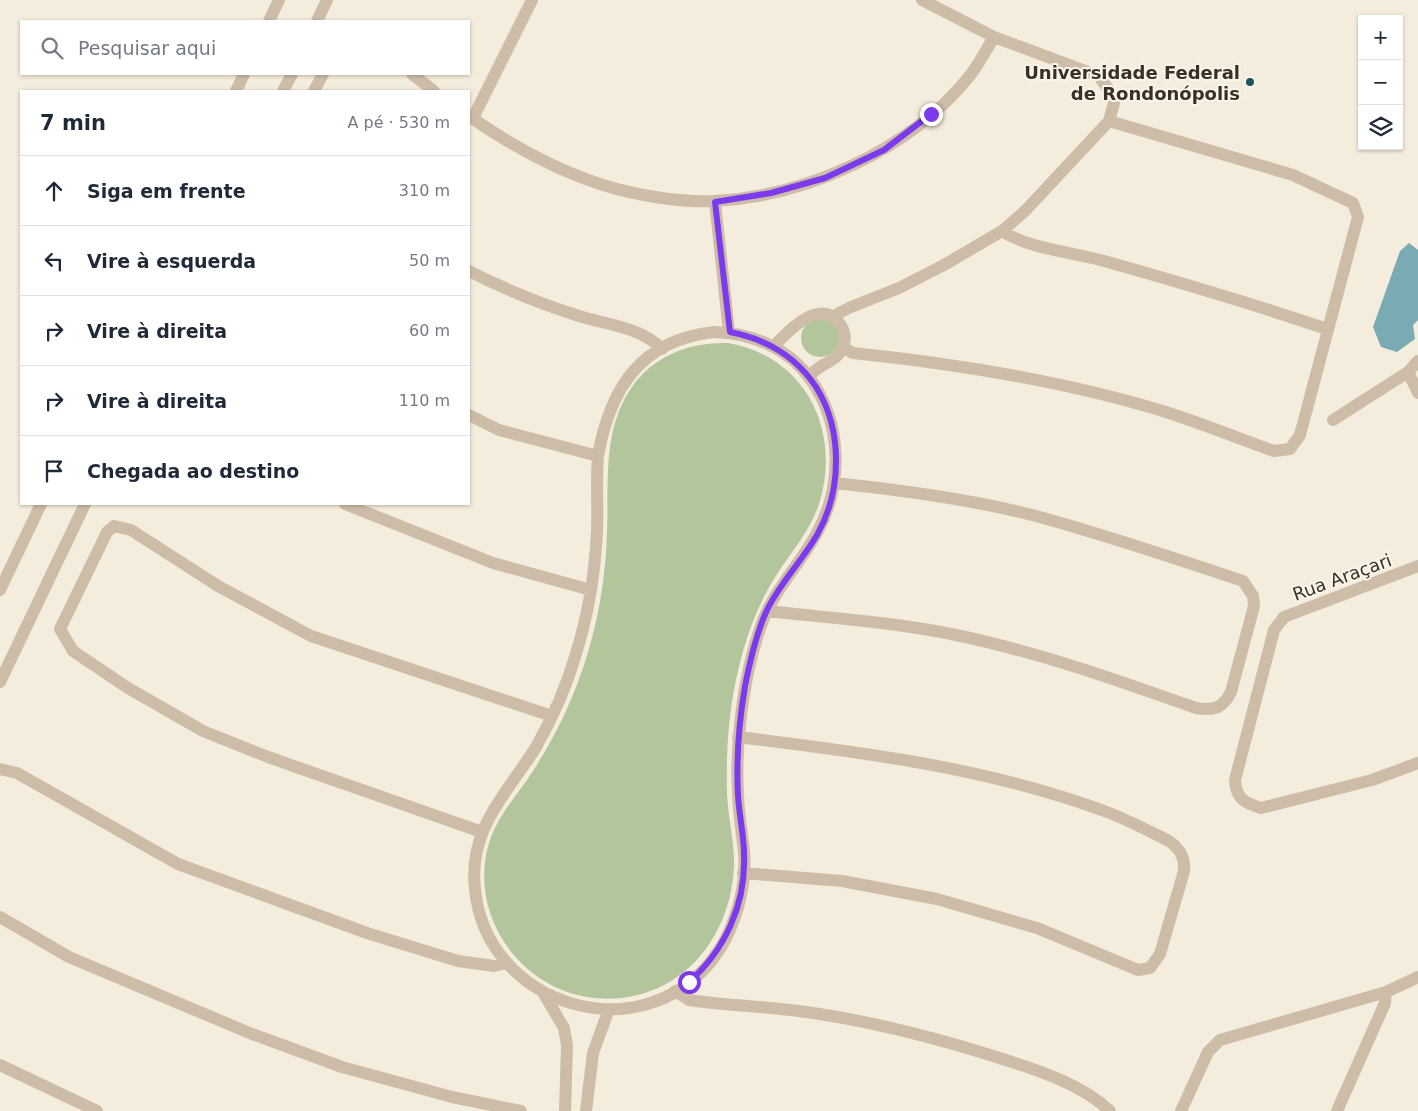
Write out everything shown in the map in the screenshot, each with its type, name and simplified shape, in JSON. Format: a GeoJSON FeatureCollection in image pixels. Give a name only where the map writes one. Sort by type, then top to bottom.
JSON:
{"type":"FeatureCollection","features":[{"type":"Feature","properties":{"kind":"street"},"geometry":{"type":"LineString","coordinates":[[269,20],[279,0]]}},
{"type":"Feature","properties":{"kind":"street"},"geometry":{"type":"LineString","coordinates":[[317,20],[327,0]]}},
{"type":"Feature","properties":{"kind":"street"},"geometry":{"type":"LineString","coordinates":[[532,0],[471,117],[533,155],[602,185],[652,197],[715,202],[771,193],[825,178],[884,150],[931,114],[968,78],[994,37]]}},
{"type":"Feature","properties":{"kind":"street"},"geometry":{"type":"LineString","coordinates":[[834,318],[851,307],[898,288],[944,265],[1002,231],[1025,211],[1109,120],[1114,103],[1113,96],[1099,76],[994,37],[922,0]]}},
{"type":"Feature","properties":{"kind":"street"},"geometry":{"type":"LineString","coordinates":[[236,90],[244,75]]}},
{"type":"Feature","properties":{"kind":"street"},"geometry":{"type":"LineString","coordinates":[[284,90],[291,75]]}},
{"type":"Feature","properties":{"kind":"street"},"geometry":{"type":"LineString","coordinates":[[315,90],[322,75]]}},
{"type":"Feature","properties":{"kind":"street"},"geometry":{"type":"LineString","coordinates":[[413,75],[433,90]]}},
{"type":"Feature","properties":{"kind":"street"},"geometry":{"type":"LineString","coordinates":[[843,347],[853,353],[925,360],[1040,380],[1166,412],[1274,451],[1290,449],[1300,435],[1358,217],[1353,203],[1292,175],[1109,120]]}},
{"type":"Feature","properties":{"kind":"street"},"geometry":{"type":"LineString","coordinates":[[715,202],[730,332]]}},
{"type":"Feature","properties":{"kind":"street"},"geometry":{"type":"LineString","coordinates":[[1002,231],[1015,239],[1092,257],[1211,290],[1327,329]]}},
{"type":"Feature","properties":{"kind":"street"},"geometry":{"type":"LineString","coordinates":[[470,272],[514,294],[578,316],[634,332],[655,342],[662,349]]}},
{"type":"Feature","properties":{"kind":"street"},"geometry":{"type":"LineString","coordinates":[[774,346],[798,322],[819,314],[834,318],[844,331],[843,347],[833,359],[818,366],[809,376]]}},
{"type":"Feature","properties":{"kind":"street"},"geometry":{"type":"LineString","coordinates":[[730,332],[774,346],[809,376],[821,396],[830,420],[836,455],[830,504],[817,534],[767,610],[746,686],[738,737],[738,795],[744,854],[739,903],[722,945],[702,971],[675,991],[643,1004],[609,1010],[575,1005],[544,994],[524,980],[506,963],[488,936],[477,906],[474,873],[475,857],[489,816],[523,768],[552,716],[575,659],[591,590],[596,552],[598,456],[607,417],[622,384],[642,360],[683,337],[730,332]]}},
{"type":"Feature","properties":{"kind":"street"},"geometry":{"type":"LineString","coordinates":[[1333,420],[1408,372],[1418,361]]}},
{"type":"Feature","properties":{"kind":"street"},"geometry":{"type":"LineString","coordinates":[[1408,372],[1418,393]]}},
{"type":"Feature","properties":{"kind":"street"},"geometry":{"type":"LineString","coordinates":[[470,416],[499,430],[598,456]]}},
{"type":"Feature","properties":{"kind":"street"},"geometry":{"type":"LineString","coordinates":[[767,610],[882,622],[956,635],[1102,675],[1196,708],[1208,710],[1220,708],[1226,702],[1231,692],[1254,606],[1253,596],[1243,581],[1132,544],[1034,516],[925,494],[834,483]]}},
{"type":"Feature","properties":{"kind":"street"},"geometry":{"type":"LineString","coordinates":[[0,590],[41,505]]}},
{"type":"Feature","properties":{"kind":"street"},"geometry":{"type":"LineString","coordinates":[[0,682],[86,505]]}},
{"type":"Feature","properties":{"kind":"street"},"geometry":{"type":"LineString","coordinates":[[348,505],[493,563],[591,590]]}},
{"type":"Feature","properties":{"kind":"street"},"geometry":{"type":"LineString","coordinates":[[482,832],[277,760],[203,731],[128,688],[73,651],[60,629],[107,532],[114,526],[131,530],[218,586],[311,636],[552,716]]}},
{"type":"Feature","properties":{"kind":"street","name":"Rua Araçari"},"geometry":{"type":"LineString","coordinates":[[1418,566],[1284,617],[1274,630],[1234,780],[1238,798],[1249,805],[1261,808],[1372,780],[1418,763]]}},
{"type":"Feature","properties":{"kind":"street"},"geometry":{"type":"LineString","coordinates":[[738,737],[853,752],[936,766],[1016,784],[1107,812],[1169,840],[1177,847],[1185,863],[1160,954],[1150,968],[1138,970],[1037,928],[937,900],[842,881],[743,873]]}},
{"type":"Feature","properties":{"kind":"street"},"geometry":{"type":"LineString","coordinates":[[0,769],[17,773],[178,864],[367,934],[458,961],[494,966],[506,963]]}},
{"type":"Feature","properties":{"kind":"street"},"geometry":{"type":"LineString","coordinates":[[0,918],[69,957],[252,1034],[342,1067],[452,1097],[521,1111]]}},
{"type":"Feature","properties":{"kind":"street"},"geometry":{"type":"LineString","coordinates":[[1181,1111],[1208,1052],[1220,1040],[1386,992],[1418,977]]}},
{"type":"Feature","properties":{"kind":"street"},"geometry":{"type":"LineString","coordinates":[[675,991],[689,1000],[811,1013],[878,1025],[970,1048],[1043,1072],[1090,1096],[1110,1111]]}},
{"type":"Feature","properties":{"kind":"street"},"geometry":{"type":"LineString","coordinates":[[1337,1111],[1385,1003],[1386,992]]}},
{"type":"Feature","properties":{"kind":"street"},"geometry":{"type":"LineString","coordinates":[[544,994],[564,1028],[567,1045],[565,1111]]}},
{"type":"Feature","properties":{"kind":"street"},"geometry":{"type":"LineString","coordinates":[[586,1111],[593,1053],[609,1010]]}},
{"type":"Feature","properties":{"kind":"street"},"geometry":{"type":"LineString","coordinates":[[0,1065],[97,1111]]}},
{"type":"Feature","properties":{"kind":"green space"},"geometry":{"type":"Polygon","coordinates":[[[820,319],[834,324],[839,338],[834,352],[820,357],[806,352],[801,338],[806,324],[820,319]]]}},
{"type":"Feature","properties":{"kind":"green space"},"geometry":{"type":"Polygon","coordinates":[[[713,343],[728,343],[755,351],[778,364],[797,381],[811,401],[821,425],[825,450],[825,477],[819,504],[806,532],[777,574],[763,599],[747,638],[739,666],[731,708],[727,765],[727,794],[734,858],[733,877],[730,897],[716,933],[706,949],[693,964],[679,976],[662,986],[623,998],[602,999],[582,996],[558,988],[536,975],[517,958],[502,938],[491,916],[485,891],[485,866],[490,840],[504,813],[553,738],[570,703],[589,649],[605,569],[609,459],[611,441],[621,406],[639,378],[660,360],[686,348],[713,343]]]}},
{"type":"Feature","properties":{"kind":"water"},"geometry":{"type":"Polygon","coordinates":[[[1409,243],[1418,250],[1418,320],[1413,325],[1415,339],[1397,352],[1381,347],[1373,327],[1400,251],[1409,243]]]}},
{"type":"Feature","properties":{"kind":"place","name":"Universidade Federal de Rondonópolis"},"geometry":{"type":"Point","coordinates":[1250,82]}},
{"type":"Feature","properties":{"kind":"route"},"geometry":{"type":"LineString","coordinates":[[689,982],[714,958],[728,932],[739,903],[744,854],[738,795],[738,737],[746,686],[759,634],[767,610],[786,578],[817,534],[830,504],[836,473],[834,437],[830,420],[824,403],[809,376],[787,355],[774,346],[745,335],[730,332],[715,202],[771,193],[825,178],[884,150],[931,114]]}}]}
